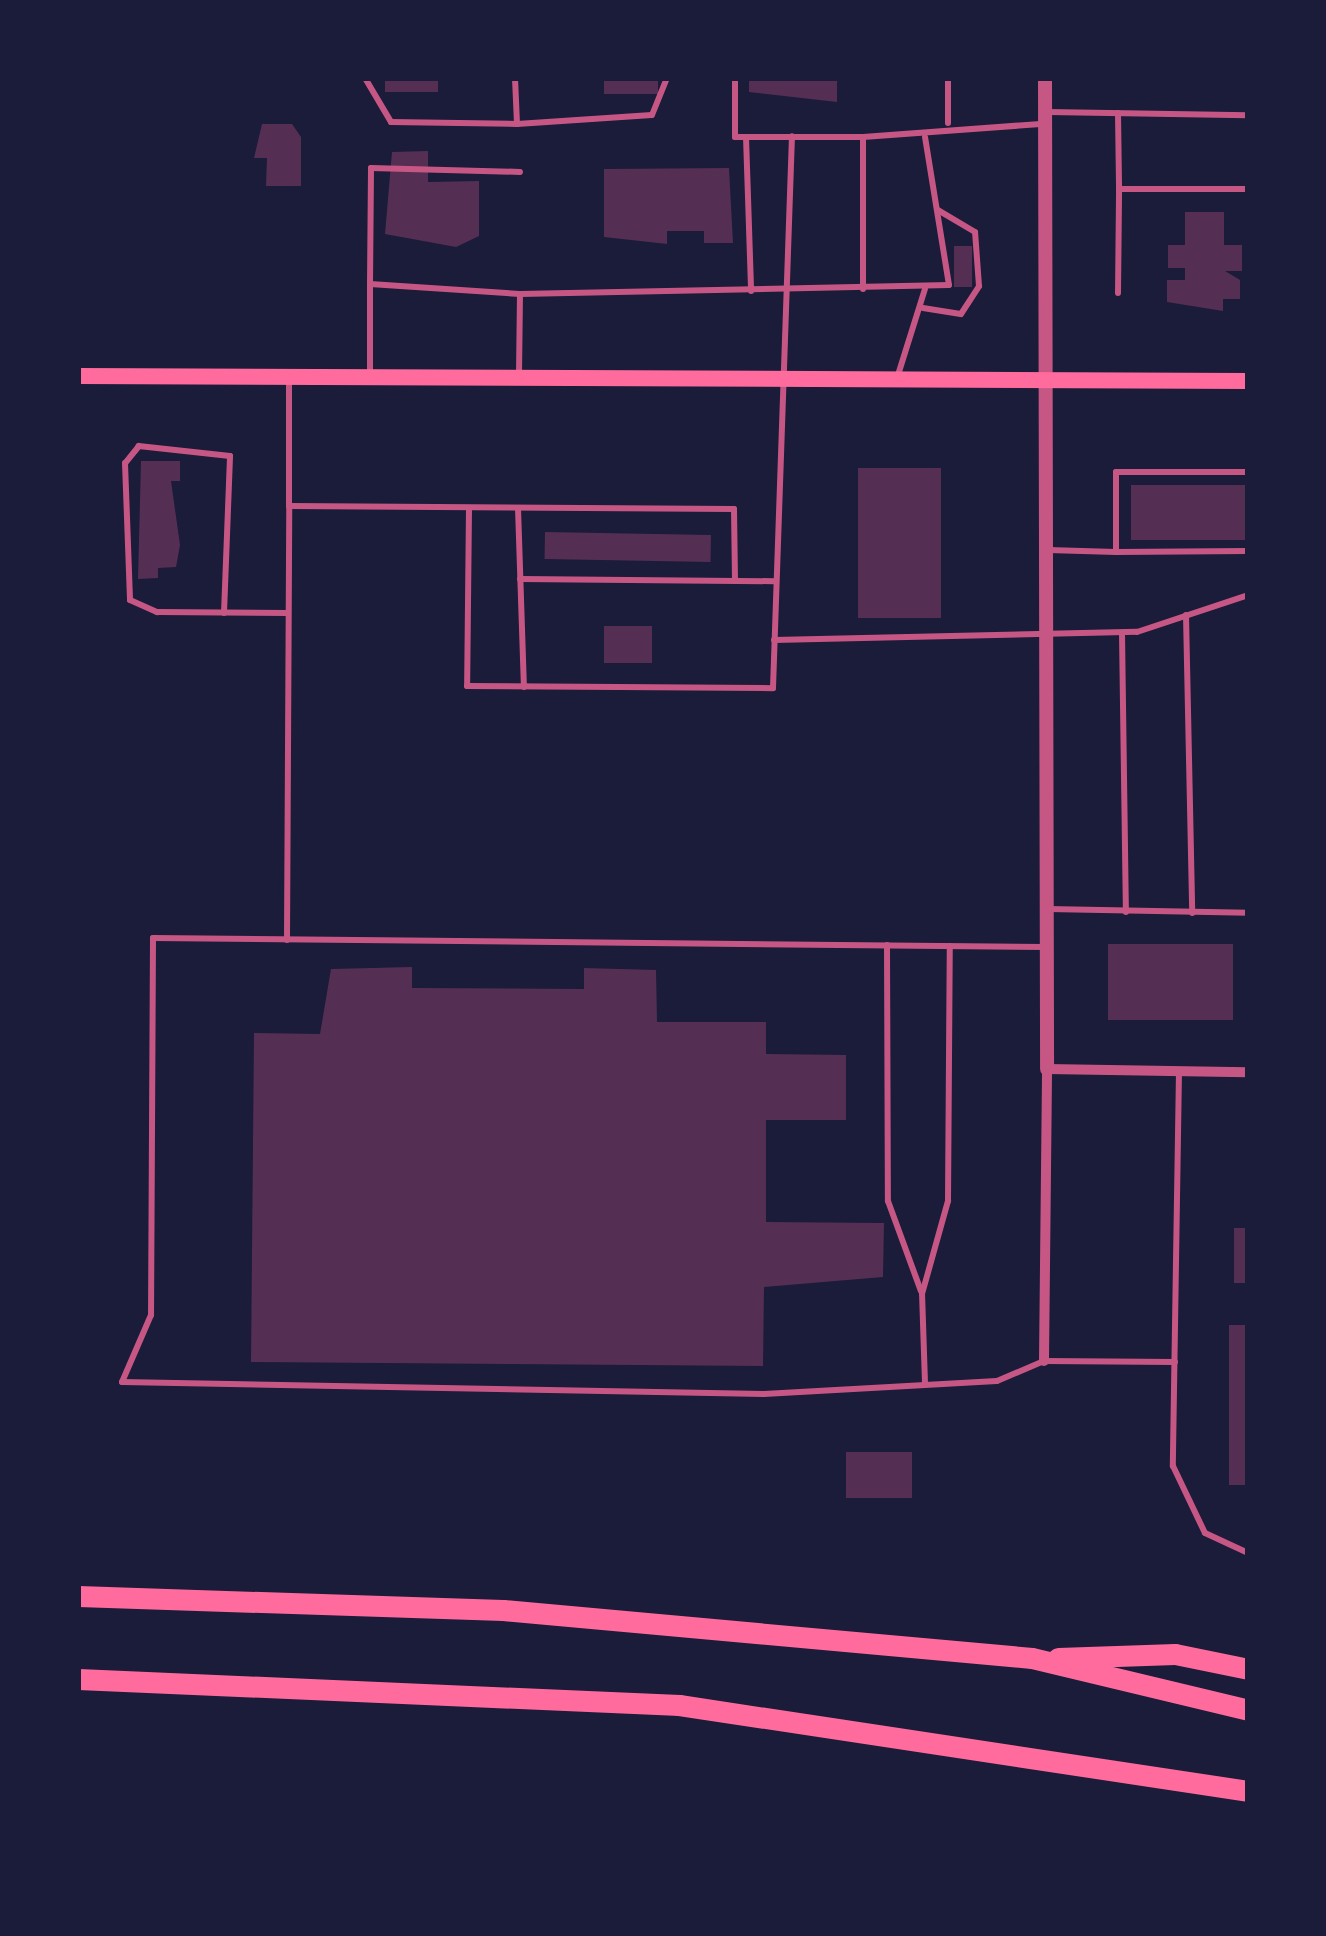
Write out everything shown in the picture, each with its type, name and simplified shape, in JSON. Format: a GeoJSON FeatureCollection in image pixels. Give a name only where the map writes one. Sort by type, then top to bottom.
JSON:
{"type":"FeatureCollection","features":[{"type":"Feature","properties":{"kind":"highway"},"geometry":{"type":"LineString","coordinates":[[78,1596],[503,1610],[1032,1658],[1175,1654],[1248,1669]]}},
{"type":"Feature","properties":{"kind":"highway"},"geometry":{"type":"LineString","coordinates":[[1032,1658],[1248,1710]]}},
{"type":"Feature","properties":{"kind":"highway"},"geometry":{"type":"LineString","coordinates":[[78,1678],[679,1705],[1248,1792]]}},
{"type":"Feature","properties":{"kind":"main road"},"geometry":{"type":"LineString","coordinates":[[78,376],[1248,381]]}},
{"type":"Feature","properties":{"kind":"street"},"geometry":{"type":"LineString","coordinates":[[1044,1361],[1045,78]]}},
{"type":"Feature","properties":{"kind":"street"},"geometry":{"type":"LineString","coordinates":[[1046,1069],[1248,1072]]}},
{"type":"Feature","properties":{"kind":"lane"},"geometry":{"type":"LineString","coordinates":[[365,78],[391,122],[517,124],[652,115],[668,78]]}},
{"type":"Feature","properties":{"kind":"lane"},"geometry":{"type":"LineString","coordinates":[[515,78],[517,124]]}},
{"type":"Feature","properties":{"kind":"lane"},"geometry":{"type":"LineString","coordinates":[[736,78],[736,136],[925,137],[948,123],[1118,113],[1248,115]]}},
{"type":"Feature","properties":{"kind":"lane"},"geometry":{"type":"LineString","coordinates":[[948,78],[948,123]]}},
{"type":"Feature","properties":{"kind":"lane"},"geometry":{"type":"LineString","coordinates":[[1118,113],[1118,293]]}},
{"type":"Feature","properties":{"kind":"lane"},"geometry":{"type":"LineString","coordinates":[[746,136],[751,291]]}},
{"type":"Feature","properties":{"kind":"lane"},"geometry":{"type":"LineString","coordinates":[[469,508],[467,686],[773,688],[777,379],[793,136]]}},
{"type":"Feature","properties":{"kind":"lane"},"geometry":{"type":"LineString","coordinates":[[863,136],[863,290]]}},
{"type":"Feature","properties":{"kind":"lane"},"geometry":{"type":"LineString","coordinates":[[370,284],[520,294],[925,289],[950,276],[934,208],[925,137]]}},
{"type":"Feature","properties":{"kind":"lane"},"geometry":{"type":"LineString","coordinates":[[370,378],[371,168],[520,172]]}},
{"type":"Feature","properties":{"kind":"lane"},"geometry":{"type":"LineString","coordinates":[[1119,189],[1248,189]]}},
{"type":"Feature","properties":{"kind":"lane"},"geometry":{"type":"LineString","coordinates":[[923,308],[961,314],[979,286],[975,232],[934,208]]}},
{"type":"Feature","properties":{"kind":"lane"},"geometry":{"type":"LineString","coordinates":[[896,380],[923,308],[925,289]]}},
{"type":"Feature","properties":{"kind":"lane"},"geometry":{"type":"LineString","coordinates":[[519,378],[520,294]]}},
{"type":"Feature","properties":{"kind":"lane"},"geometry":{"type":"LineString","coordinates":[[287,940],[290,377]]}},
{"type":"Feature","properties":{"kind":"lane"},"geometry":{"type":"LineString","coordinates":[[224,613],[233,470],[222,447],[130,452],[126,589],[157,612],[288,614]]}},
{"type":"Feature","properties":{"kind":"lane"},"geometry":{"type":"LineString","coordinates":[[1116,552],[1116,472],[1248,472]]}},
{"type":"Feature","properties":{"kind":"lane"},"geometry":{"type":"LineString","coordinates":[[289,506],[734,509],[735,581]]}},
{"type":"Feature","properties":{"kind":"lane"},"geometry":{"type":"LineString","coordinates":[[518,508],[524,687]]}},
{"type":"Feature","properties":{"kind":"lane"},"geometry":{"type":"LineString","coordinates":[[1042,550],[1248,551]]}},
{"type":"Feature","properties":{"kind":"lane"},"geometry":{"type":"LineString","coordinates":[[520,579],[774,581]]}},
{"type":"Feature","properties":{"kind":"lane"},"geometry":{"type":"LineString","coordinates":[[774,640],[1122,633],[1248,595]]}},
{"type":"Feature","properties":{"kind":"lane"},"geometry":{"type":"LineString","coordinates":[[1186,615],[1192,913]]}},
{"type":"Feature","properties":{"kind":"lane"},"geometry":{"type":"LineString","coordinates":[[1122,633],[1126,912]]}},
{"type":"Feature","properties":{"kind":"lane"},"geometry":{"type":"LineString","coordinates":[[1044,908],[1248,913]]}},
{"type":"Feature","properties":{"kind":"lane"},"geometry":{"type":"LineString","coordinates":[[1045,946],[153,938],[151,1315],[122,1382],[741,1394],[997,1381],[1044,1361],[1175,1362]]}},
{"type":"Feature","properties":{"kind":"lane"},"geometry":{"type":"LineString","coordinates":[[887,945],[888,1201],[922,1294]]}},
{"type":"Feature","properties":{"kind":"lane"},"geometry":{"type":"LineString","coordinates":[[925,1383],[922,1294],[948,1201],[950,946]]}},
{"type":"Feature","properties":{"kind":"lane"},"geometry":{"type":"LineString","coordinates":[[1179,1071],[1175,1362],[1183,1502],[1205,1533],[1248,1553]]}},
{"type":"Feature","properties":{"kind":"building"},"geometry":{"type":"Polygon","coordinates":[[[385,78],[438,78],[438,92],[385,92],[385,78]]]}},
{"type":"Feature","properties":{"kind":"building"},"geometry":{"type":"Polygon","coordinates":[[[604,78],[658,78],[658,94],[604,94],[604,78]]]}},
{"type":"Feature","properties":{"kind":"building"},"geometry":{"type":"Polygon","coordinates":[[[749,78],[837,78],[837,102],[749,92],[749,78]]]}},
{"type":"Feature","properties":{"kind":"building"},"geometry":{"type":"Polygon","coordinates":[[[262,124],[292,124],[301,137],[301,186],[266,186],[267,158],[254,158],[262,124]]]}},
{"type":"Feature","properties":{"kind":"building"},"geometry":{"type":"Polygon","coordinates":[[[428,151],[428,182],[479,181],[479,236],[456,247],[385,234],[392,152],[428,151]]]}},
{"type":"Feature","properties":{"kind":"building"},"geometry":{"type":"Polygon","coordinates":[[[729,168],[733,243],[704,243],[704,231],[667,231],[667,244],[604,237],[604,169],[729,168]]]}},
{"type":"Feature","properties":{"kind":"building"},"geometry":{"type":"Polygon","coordinates":[[[1185,212],[1224,212],[1224,245],[1242,245],[1242,271],[1225,271],[1240,280],[1240,299],[1223,299],[1223,311],[1167,302],[1167,280],[1185,280],[1185,268],[1168,268],[1168,245],[1185,245],[1185,212]]]}},
{"type":"Feature","properties":{"kind":"building"},"geometry":{"type":"Polygon","coordinates":[[[954,246],[972,246],[972,287],[954,287],[954,246]]]}},
{"type":"Feature","properties":{"kind":"building"},"geometry":{"type":"Polygon","coordinates":[[[141,461],[180,461],[180,481],[171,481],[180,545],[176,567],[158,568],[158,578],[138,579],[141,461]]]}},
{"type":"Feature","properties":{"kind":"building"},"geometry":{"type":"Polygon","coordinates":[[[858,468],[941,468],[941,618],[858,618],[858,468]]]}},
{"type":"Feature","properties":{"kind":"building"},"geometry":{"type":"Polygon","coordinates":[[[1131,485],[1248,485],[1248,540],[1131,540],[1131,485]]]}},
{"type":"Feature","properties":{"kind":"building"},"geometry":{"type":"Polygon","coordinates":[[[545,532],[711,535],[711,562],[545,559],[545,532]]]}},
{"type":"Feature","properties":{"kind":"building"},"geometry":{"type":"Polygon","coordinates":[[[604,626],[652,626],[652,663],[604,663],[604,626]]]}},
{"type":"Feature","properties":{"kind":"building"},"geometry":{"type":"Polygon","coordinates":[[[1108,944],[1233,944],[1233,1020],[1108,1020],[1108,944]]]}},
{"type":"Feature","properties":{"kind":"building"},"geometry":{"type":"Polygon","coordinates":[[[412,967],[412,988],[584,989],[584,968],[656,970],[657,1022],[766,1022],[766,1054],[846,1055],[846,1120],[766,1120],[766,1222],[884,1223],[883,1277],[764,1287],[763,1366],[251,1362],[254,1033],[320,1034],[331,969],[412,967]]]}},
{"type":"Feature","properties":{"kind":"building"},"geometry":{"type":"Polygon","coordinates":[[[1234,1228],[1248,1228],[1248,1283],[1234,1283],[1234,1228]]]}},
{"type":"Feature","properties":{"kind":"building"},"geometry":{"type":"Polygon","coordinates":[[[1229,1325],[1248,1325],[1248,1485],[1229,1485],[1229,1325]]]}},
{"type":"Feature","properties":{"kind":"building"},"geometry":{"type":"Polygon","coordinates":[[[846,1452],[912,1452],[912,1498],[846,1498],[846,1452]]]}}]}
